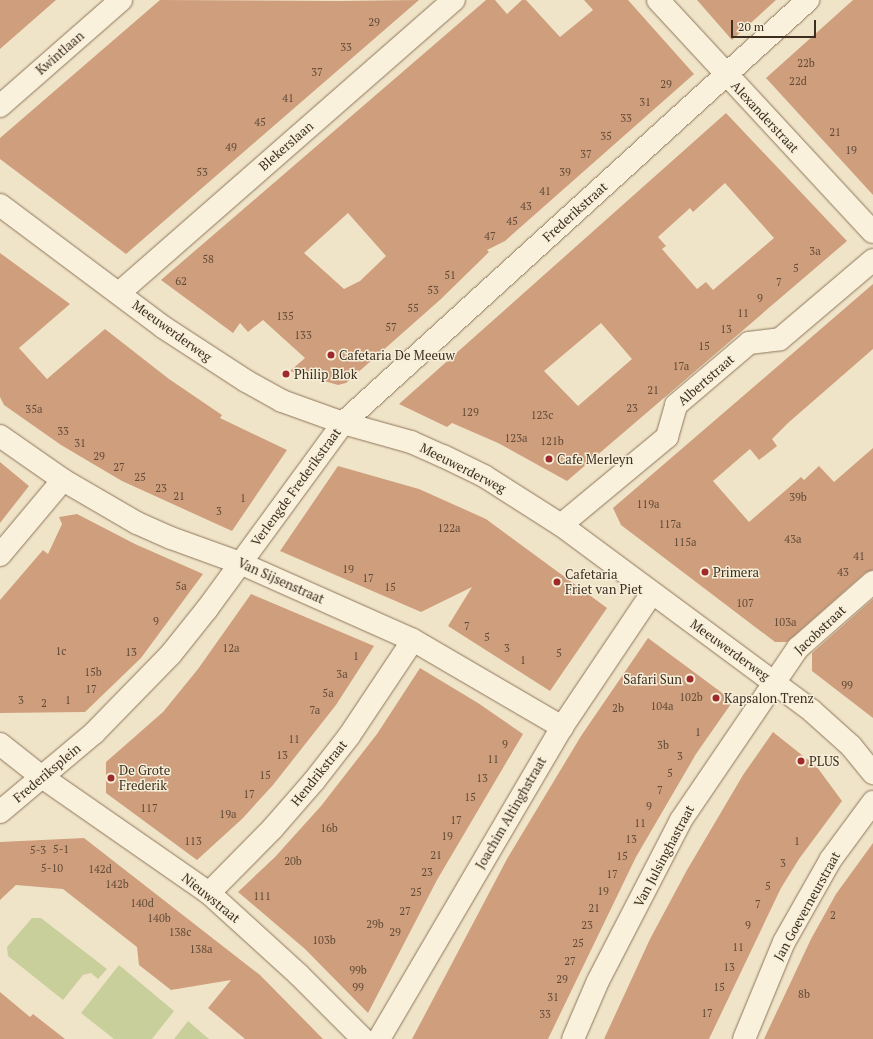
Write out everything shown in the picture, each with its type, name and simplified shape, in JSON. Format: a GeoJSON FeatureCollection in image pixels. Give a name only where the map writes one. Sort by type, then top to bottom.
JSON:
{"type":"FeatureCollection","features":[{"type":"Feature","properties":{"kind":"street","name":"Kwintlaan"},"geometry":{"type":"LineString","coordinates":[[0,106],[120,0]]}},
{"type":"Feature","properties":{"kind":"street","name":"Blekerslaan"},"geometry":{"type":"LineString","coordinates":[[119,292],[454,0]]}},
{"type":"Feature","properties":{"kind":"street","name":"Alexanderstraat"},"geometry":{"type":"LineString","coordinates":[[658,0],[873,232]]}},
{"type":"Feature","properties":{"kind":"street","name":"Frederikstraat"},"geometry":{"type":"LineString","coordinates":[[343,423],[808,0]]}},
{"type":"Feature","properties":{"kind":"street","name":"Meeuwerderweg"},"geometry":{"type":"LineString","coordinates":[[0,205],[119,292],[163,328],[246,381],[282,401],[343,423],[397,438],[444,456],[484,476],[561,524],[773,682],[851,746],[873,773]]}},
{"type":"Feature","properties":{"kind":"street","name":"Albertstraat"},"geometry":{"type":"LineString","coordinates":[[561,524],[667,437],[676,405],[749,343],[780,339],[873,260]]}},
{"type":"Feature","properties":{"kind":"street","name":"Verlengde Frederikstraat"},"geometry":{"type":"LineString","coordinates":[[94,733],[171,654],[343,423]]}},
{"type":"Feature","properties":{"kind":"street","name":"Van Sijsenstraat"},"geometry":{"type":"LineString","coordinates":[[0,436],[63,480],[137,523],[171,538],[240,563],[413,640],[562,727]]}},
{"type":"Feature","properties":{"kind":"street"},"geometry":{"type":"LineString","coordinates":[[0,555],[63,480]]}},
{"type":"Feature","properties":{"kind":"street","name":"Jacobstraat"},"geometry":{"type":"LineString","coordinates":[[773,682],[798,648],[873,582]]}},
{"type":"Feature","properties":{"kind":"street","name":"Joachim Altinghstraat"},"geometry":{"type":"LineString","coordinates":[[379,1039],[562,727],[652,593]]}},
{"type":"Feature","properties":{"kind":"street","name":"Hendrikstraat"},"geometry":{"type":"LineString","coordinates":[[209,893],[272,828],[314,781],[357,724],[413,640]]}},
{"type":"Feature","properties":{"kind":"street","name":"Van Julsinghastraat"},"geometry":{"type":"LineString","coordinates":[[573,1039],[598,981],[681,820],[773,682]]}},
{"type":"Feature","properties":{"kind":"street","name":"Frederiksplein"},"geometry":{"type":"LineString","coordinates":[[0,812],[94,733]]}},
{"type":"Feature","properties":{"kind":"street","name":"Nieuwstraat"},"geometry":{"type":"LineString","coordinates":[[0,744],[42,777],[209,893],[299,975],[363,1039]]}},
{"type":"Feature","properties":{"kind":"street","name":"Jan Goeverneurstraat"},"geometry":{"type":"LineString","coordinates":[[744,1039],[784,942],[831,859],[873,802]]}},
{"type":"Feature","properties":{"kind":"green space"},"geometry":{"type":"Polygon","coordinates":[[[32,918],[41,918],[107,969],[98,979],[91,973],[83,975],[63,1000],[8,956],[7,947],[32,918]]]}},
{"type":"Feature","properties":{"kind":"green space"},"geometry":{"type":"Polygon","coordinates":[[[119,965],[174,1011],[152,1039],[114,1039],[81,1013],[119,965]]]}},
{"type":"Feature","properties":{"kind":"green space"},"geometry":{"type":"Polygon","coordinates":[[[188,1021],[209,1039],[174,1039],[188,1021]]]}},
{"type":"Feature","properties":{"kind":"building"},"geometry":{"type":"Polygon","coordinates":[[[0,0],[56,0],[0,49],[0,0]]]}},
{"type":"Feature","properties":{"kind":"building"},"geometry":{"type":"Polygon","coordinates":[[[160,0],[419,0],[126,254],[0,159],[0,138],[160,0]]]}},
{"type":"Feature","properties":{"kind":"building"},"geometry":{"type":"Polygon","coordinates":[[[486,0],[495,0],[507,14],[522,0],[526,0],[560,37],[593,10],[584,0],[628,0],[694,74],[505,241],[487,250],[489,252],[441,299],[346,383],[338,385],[290,371],[305,358],[263,320],[248,332],[240,323],[233,333],[161,280],[486,0]],[[348,213],[304,253],[344,289],[360,281],[386,256],[348,213]]]}},
{"type":"Feature","properties":{"kind":"building"},"geometry":{"type":"Polygon","coordinates":[[[697,0],[776,0],[732,40],[697,0]]]}},
{"type":"Feature","properties":{"kind":"building"},"geometry":{"type":"Polygon","coordinates":[[[853,0],[873,0],[873,195],[766,78],[853,0]]]}},
{"type":"Feature","properties":{"kind":"building"},"geometry":{"type":"Polygon","coordinates":[[[726,113],[847,241],[567,481],[498,443],[452,423],[447,427],[399,404],[726,113]],[[725,183],[693,212],[690,208],[658,237],[666,246],[662,249],[697,289],[706,282],[713,290],[774,238],[725,183]],[[601,323],[544,371],[578,406],[632,359],[601,323]]]}},
{"type":"Feature","properties":{"kind":"building"},"geometry":{"type":"Polygon","coordinates":[[[0,253],[70,304],[19,348],[47,379],[105,329],[169,379],[222,415],[220,418],[287,450],[232,531],[122,481],[61,445],[4,405],[0,397],[0,253]]]}},
{"type":"Feature","properties":{"kind":"building"},"geometry":{"type":"Polygon","coordinates":[[[873,284],[873,349],[788,423],[772,439],[777,446],[759,460],[750,449],[713,481],[749,522],[801,477],[804,480],[819,466],[834,482],[873,448],[873,570],[865,573],[787,642],[775,642],[621,525],[613,508],[873,284]]]}},
{"type":"Feature","properties":{"kind":"building"},"geometry":{"type":"Polygon","coordinates":[[[0,462],[29,486],[0,523],[0,462]]]}},
{"type":"Feature","properties":{"kind":"building"},"geometry":{"type":"Polygon","coordinates":[[[338,466],[419,489],[486,519],[607,608],[550,691],[448,626],[472,587],[421,612],[280,551],[338,466]]]}},
{"type":"Feature","properties":{"kind":"building"},"geometry":{"type":"Polygon","coordinates":[[[77,514],[135,544],[203,574],[141,658],[85,712],[0,713],[0,600],[43,550],[48,554],[62,524],[59,517],[77,514]]]}},
{"type":"Feature","properties":{"kind":"building"},"geometry":{"type":"Polygon","coordinates":[[[251,594],[374,646],[336,705],[273,785],[242,819],[197,860],[106,793],[106,762],[163,712],[198,669],[251,594]]]}},
{"type":"Feature","properties":{"kind":"building"},"geometry":{"type":"Polygon","coordinates":[[[873,599],[873,718],[812,671],[812,653],[873,599]]]}},
{"type":"Feature","properties":{"kind":"building"},"geometry":{"type":"Polygon","coordinates":[[[648,638],[733,701],[696,754],[636,857],[548,1039],[412,1039],[507,859],[581,736],[648,638]]]}},
{"type":"Feature","properties":{"kind":"building"},"geometry":{"type":"Polygon","coordinates":[[[420,668],[478,703],[523,734],[437,880],[368,1013],[305,949],[238,892],[275,857],[321,806],[377,734],[420,668]]]}},
{"type":"Feature","properties":{"kind":"building"},"geometry":{"type":"Polygon","coordinates":[[[773,732],[817,767],[842,801],[799,859],[781,888],[709,1039],[604,1039],[650,939],[687,870],[743,775],[773,732]]]}},
{"type":"Feature","properties":{"kind":"building"},"geometry":{"type":"Polygon","coordinates":[[[84,838],[260,975],[323,1039],[245,1039],[208,1008],[231,980],[171,990],[139,965],[137,947],[63,889],[16,885],[0,900],[0,842],[84,838]]]}},
{"type":"Feature","properties":{"kind":"building"},"geometry":{"type":"Polygon","coordinates":[[[873,843],[873,1039],[764,1039],[811,939],[836,894],[873,843]]]}},
{"type":"Feature","properties":{"kind":"building"},"geometry":{"type":"Polygon","coordinates":[[[0,992],[30,1017],[33,1014],[65,1039],[0,1039],[0,992]]]}},
{"type":"Feature","properties":{"kind":"place","name":"Cafetaria De Meeuw"},"geometry":{"type":"Point","coordinates":[331,355]}},
{"type":"Feature","properties":{"kind":"place","name":"Philip Blok"},"geometry":{"type":"Point","coordinates":[286,374]}},
{"type":"Feature","properties":{"kind":"place","name":"Cafe Merleyn"},"geometry":{"type":"Point","coordinates":[549,459]}},
{"type":"Feature","properties":{"kind":"place","name":"Primera"},"geometry":{"type":"Point","coordinates":[705,572]}},
{"type":"Feature","properties":{"kind":"place","name":"Cafetaria Friet van Piet"},"geometry":{"type":"Point","coordinates":[557,582]}},
{"type":"Feature","properties":{"kind":"place","name":"Safari Sun"},"geometry":{"type":"Point","coordinates":[690,679]}},
{"type":"Feature","properties":{"kind":"place","name":"Kapsalon Trenz"},"geometry":{"type":"Point","coordinates":[716,698]}},
{"type":"Feature","properties":{"kind":"place","name":"PLUS"},"geometry":{"type":"Point","coordinates":[801,761]}},
{"type":"Feature","properties":{"kind":"place","name":"De Grote Frederik"},"geometry":{"type":"Point","coordinates":[111,778]}}]}
